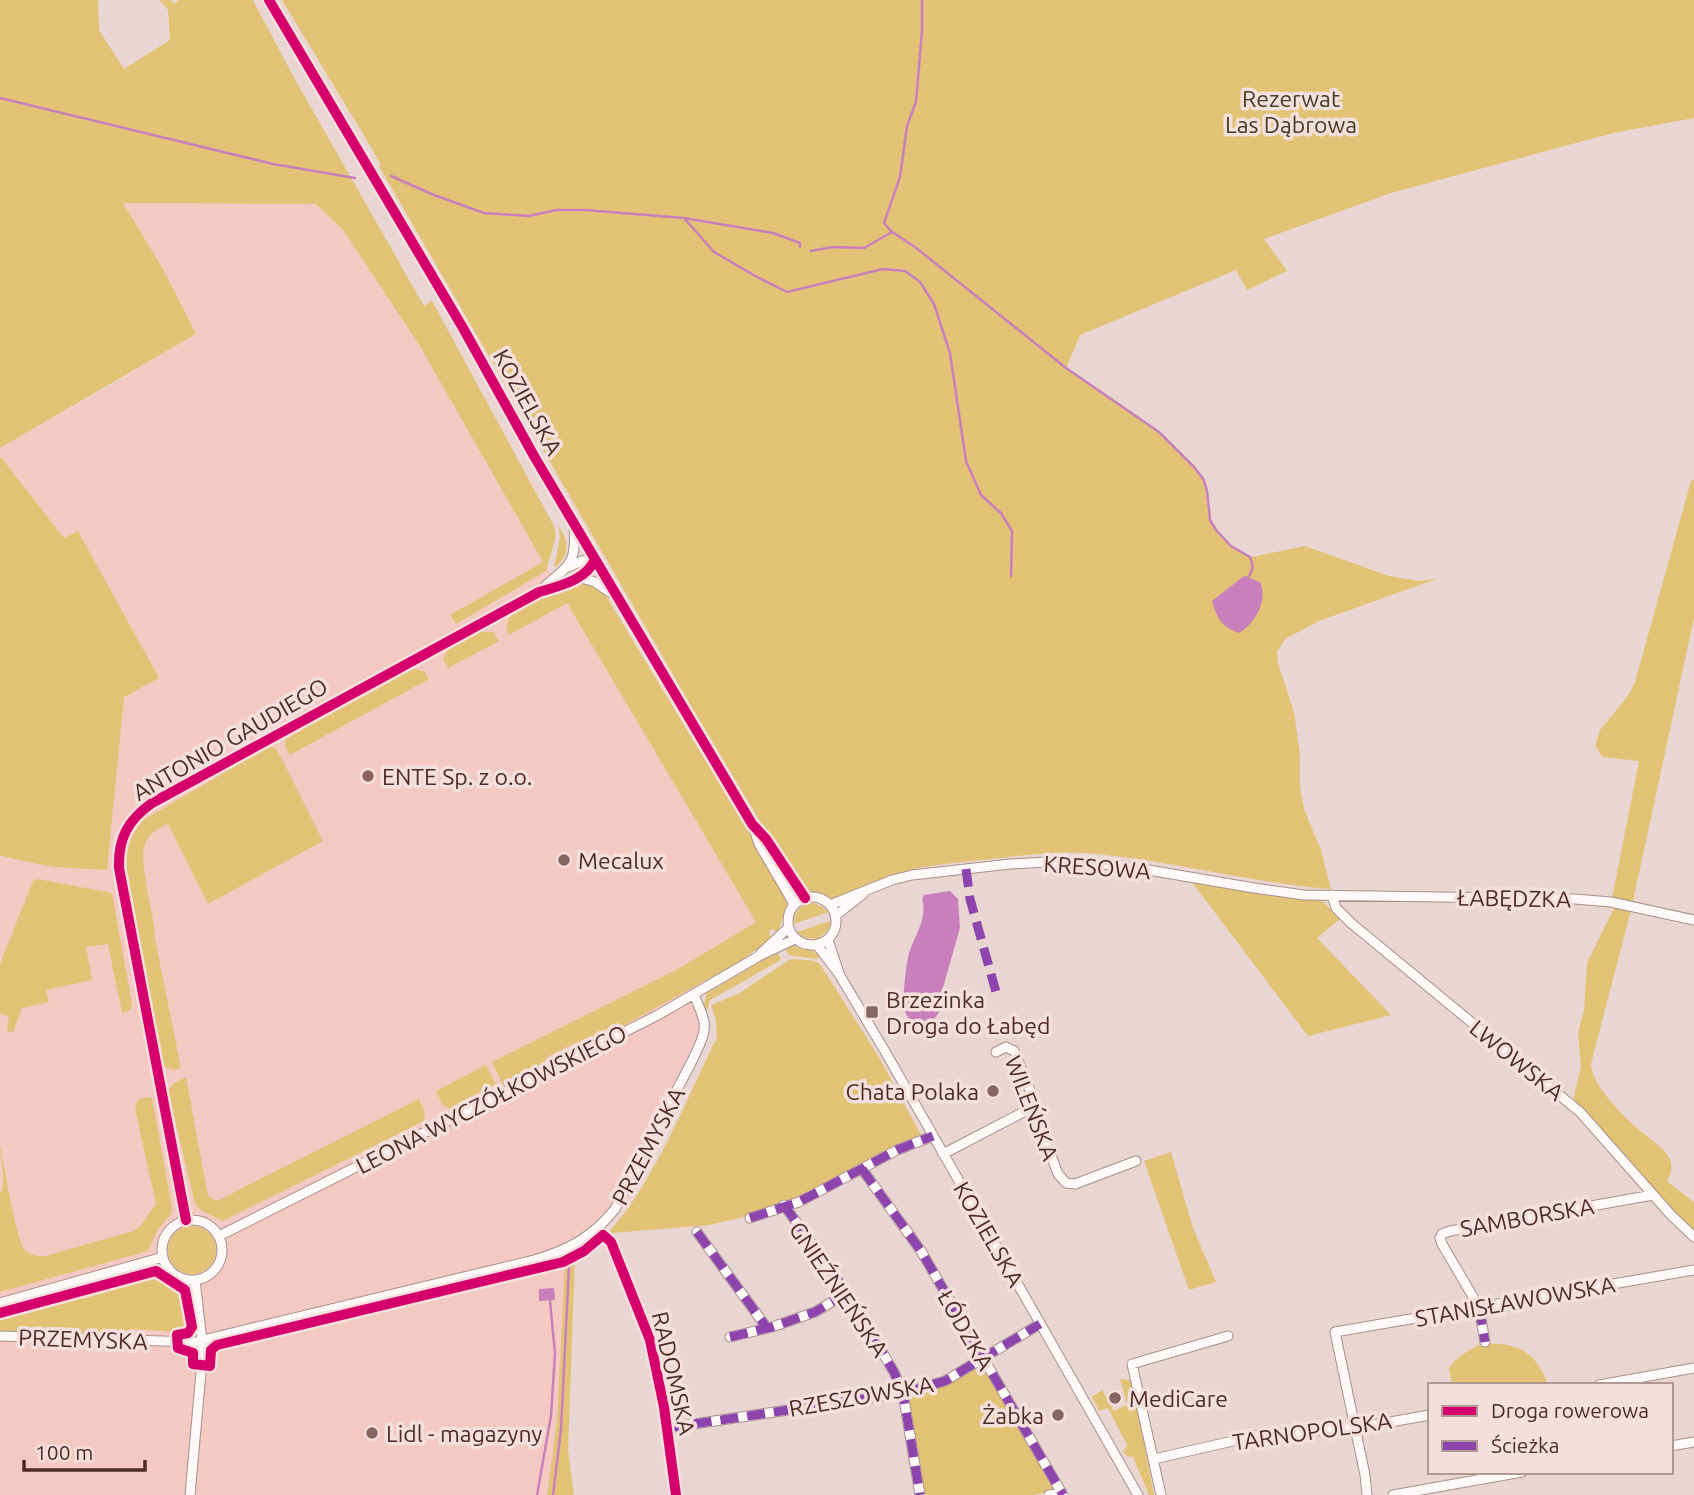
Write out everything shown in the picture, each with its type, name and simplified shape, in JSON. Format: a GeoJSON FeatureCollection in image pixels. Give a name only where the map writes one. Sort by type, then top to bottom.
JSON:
{"type":"FeatureCollection","features":[{"type":"Feature","properties":{"kind":"street","name":"KOZIELSKA"},"geometry":{"type":"LineString","coordinates":[[269,0],[463,328],[573,523],[752,824],[759,844],[794,904]]}},
{"type":"Feature","properties":{"kind":"street"},"geometry":{"type":"LineString","coordinates":[[568,567],[575,549],[573,523]]}},
{"type":"Feature","properties":{"kind":"street","name":"ANTONIO GAUDIEGO"},"geometry":{"type":"LineString","coordinates":[[186,1220],[119,868],[120,844],[127,827],[152,803],[539,592],[587,573],[595,559],[586,559],[568,567],[539,592]]}},
{"type":"Feature","properties":{"kind":"street"},"geometry":{"type":"LineString","coordinates":[[578,577],[595,582],[617,597]]}},
{"type":"Feature","properties":{"kind":"street","name":"KOZIELSKA"},"geometry":{"type":"LineString","coordinates":[[752,824],[766,839],[804,898]]}},
{"type":"Feature","properties":{"kind":"street","name":"KRESOWA"},"geometry":{"type":"LineString","coordinates":[[830,905],[892,880],[912,875],[1066,861],[1125,866],[1276,892],[1332,895]]}},
{"type":"Feature","properties":{"kind":"street","name":"KRESOWA"},"geometry":{"type":"LineString","coordinates":[[835,916],[864,893]]}},
{"type":"Feature","properties":{"kind":"street","name":"ŁABĘDZKA"},"geometry":{"type":"LineString","coordinates":[[1332,895],[1575,899],[1611,902],[1694,920]]}},
{"type":"Feature","properties":{"kind":"street","name":"LWOWSKA"},"geometry":{"type":"LineString","coordinates":[[1332,895],[1336,908],[1352,923],[1580,1112],[1694,1237]]}},
{"type":"Feature","properties":{"kind":"street"},"geometry":{"type":"LineString","coordinates":[[804,898],[820,899],[830,905],[835,916],[835,929],[828,940],[817,945],[805,945],[795,940],[788,928],[788,917],[794,904],[804,898]]}},
{"type":"Feature","properties":{"kind":"street","name":"LEONA WYCZÓŁKOWSKIEGO"},"geometry":{"type":"LineString","coordinates":[[759,956],[788,928]]}},
{"type":"Feature","properties":{"kind":"street","name":"LEONA WYCZÓŁKOWSKIEGO"},"geometry":{"type":"LineString","coordinates":[[219,1236],[694,995],[759,956],[795,940]]}},
{"type":"Feature","properties":{"kind":"street","name":"KOZIELSKA"},"geometry":{"type":"LineString","coordinates":[[828,940],[839,974]]}},
{"type":"Feature","properties":{"kind":"street","name":"KOZIELSKA"},"geometry":{"type":"LineString","coordinates":[[817,945],[839,974],[1138,1495]]}},
{"type":"Feature","properties":{"kind":"street","name":"PRZEMYSKA"},"geometry":{"type":"LineString","coordinates":[[0,1336],[125,1342],[202,1341],[534,1260],[572,1247],[598,1229],[615,1209],[704,1037],[705,1022],[694,995]]}},
{"type":"Feature","properties":{"kind":"street","name":"WILEŃSKA"},"geometry":{"type":"LineString","coordinates":[[996,1052],[1006,1047],[1014,1051],[1062,1180],[1069,1184],[1082,1182],[1136,1161]]}},
{"type":"Feature","properties":{"kind":"street"},"geometry":{"type":"LineString","coordinates":[[943,1154],[1033,1107]]}},
{"type":"Feature","properties":{"kind":"street"},"geometry":{"type":"LineString","coordinates":[[750,1218],[799,1202],[897,1150],[933,1136]]}},
{"type":"Feature","properties":{"kind":"street","name":"ŁÓDZKA"},"geometry":{"type":"LineString","coordinates":[[862,1169],[921,1251],[1062,1494]]}},
{"type":"Feature","properties":{"kind":"street","name":"SAMBORSKA"},"geometry":{"type":"LineString","coordinates":[[1479,1307],[1442,1244],[1440,1238],[1446,1232],[1653,1195]]}},
{"type":"Feature","properties":{"kind":"street","name":"GNIEŹNIEŃSKA"},"geometry":{"type":"LineString","coordinates":[[784,1205],[875,1337],[903,1393],[920,1495]]}},
{"type":"Feature","properties":{"kind":"street"},"geometry":{"type":"LineString","coordinates":[[198,1220],[208,1224],[219,1236],[222,1252],[218,1265],[210,1274],[195,1280],[183,1279],[166,1265],[163,1244],[168,1232],[177,1223],[198,1220]]}},
{"type":"Feature","properties":{"kind":"street","name":"RADOMSKA"},"geometry":{"type":"LineString","coordinates":[[598,1229],[611,1242],[645,1324],[657,1367],[676,1495]]}},
{"type":"Feature","properties":{"kind":"street"},"geometry":{"type":"LineString","coordinates":[[697,1232],[767,1328]]}},
{"type":"Feature","properties":{"kind":"street"},"geometry":{"type":"LineString","coordinates":[[0,1303],[163,1257]]}},
{"type":"Feature","properties":{"kind":"street","name":"STANISŁAWOWSKA"},"geometry":{"type":"LineString","coordinates":[[1356,1427],[1335,1332],[1694,1270]]}},
{"type":"Feature","properties":{"kind":"street"},"geometry":{"type":"LineString","coordinates":[[190,1495],[202,1341],[195,1280]]}},
{"type":"Feature","properties":{"kind":"street"},"geometry":{"type":"LineString","coordinates":[[730,1337],[815,1312],[847,1293]]}},
{"type":"Feature","properties":{"kind":"street"},"geometry":{"type":"LineString","coordinates":[[1479,1307],[1485,1342]]}},
{"type":"Feature","properties":{"kind":"street","name":"RZESZOWSKA"},"geometry":{"type":"LineString","coordinates":[[667,1428],[903,1393],[945,1381],[1040,1324]]}},
{"type":"Feature","properties":{"kind":"street"},"geometry":{"type":"LineString","coordinates":[[1161,1495],[1132,1364],[1228,1336]]}},
{"type":"Feature","properties":{"kind":"street"},"geometry":{"type":"LineString","coordinates":[[1610,1383],[1694,1368]]}},
{"type":"Feature","properties":{"kind":"street","name":"TARNOPOLSKA"},"geometry":{"type":"LineString","coordinates":[[1154,1459],[1259,1435],[1356,1427],[1428,1415]]}},
{"type":"Feature","properties":{"kind":"street"},"geometry":{"type":"LineString","coordinates":[[1356,1427],[1367,1495]]}},
{"type":"Feature","properties":{"kind":"street"},"geometry":{"type":"LineString","coordinates":[[1673,1446],[1694,1442]]}},
{"type":"Feature","properties":{"kind":"street"},"geometry":{"type":"LineString","coordinates":[[1393,1495],[1511,1474]]}},
{"type":"Feature","properties":{"kind":"street"},"geometry":{"type":"LineString","coordinates":[[1049,1495],[1062,1494]]}},
{"type":"Feature","properties":{"kind":"shaded area"},"geometry":{"type":"Polygon","coordinates":[[[122,203],[316,204],[342,229],[418,343],[496,482],[756,922],[737,933],[692,996],[702,1021],[699,1033],[611,1206],[580,1235],[554,1247],[565,1263],[557,1421],[547,1495],[0,1495],[0,857],[53,867],[106,870],[124,697],[78,531],[64,538],[0,456],[0,448],[196,334],[163,269],[122,203]]]}},
{"type":"Feature","properties":{"kind":"shaded area"},"geometry":{"type":"Polygon","coordinates":[[[1244,576],[1260,582],[1262,596],[1255,617],[1239,633],[1221,621],[1212,601],[1244,576]]]}},
{"type":"Feature","properties":{"kind":"shaded area"},"geometry":{"type":"Polygon","coordinates":[[[950,891],[958,899],[960,928],[942,991],[940,1011],[932,1022],[918,1026],[908,1018],[904,1002],[909,953],[922,920],[924,895],[950,891]]]}},
{"type":"Feature","properties":{"kind":"shaded area"},"geometry":{"type":"Polygon","coordinates":[[[554,1288],[555,1300],[539,1301],[539,1289],[554,1288]]]}},
{"type":"Feature","properties":{"kind":"green space"},"geometry":{"type":"Polygon","coordinates":[[[0,0],[98,0],[99,30],[124,69],[170,40],[168,10],[160,0],[171,0],[174,4],[180,0],[253,0],[293,76],[424,306],[432,301],[554,526],[556,536],[546,571],[456,624],[450,615],[543,562],[418,343],[343,230],[316,204],[123,203],[163,269],[196,334],[0,448],[0,0]]]}},
{"type":"Feature","properties":{"kind":"green space","name":"Rezerwat Las Dąbrowa"},"geometry":{"type":"Polygon","coordinates":[[[282,0],[1694,0],[1694,118],[1613,133],[1391,193],[1264,239],[1287,271],[1247,290],[1236,270],[1080,335],[1066,369],[1133,414],[1180,452],[1202,479],[1209,517],[1215,530],[1232,546],[1251,557],[1305,546],[1389,576],[1420,581],[1439,578],[1319,621],[1285,639],[1277,652],[1294,712],[1304,809],[1321,850],[1331,889],[1269,882],[1116,856],[1064,853],[921,868],[895,874],[850,895],[827,899],[798,885],[694,711],[379,166],[381,165],[371,147],[282,0]]]}},
{"type":"Feature","properties":{"kind":"green space"},"geometry":{"type":"Polygon","coordinates":[[[0,456],[64,538],[78,531],[159,678],[124,697],[107,870],[53,867],[0,856],[0,456]]]}},
{"type":"Feature","properties":{"kind":"green space"},"geometry":{"type":"Polygon","coordinates":[[[1694,480],[1694,618],[1633,901],[1612,898],[1639,761],[1602,757],[1595,746],[1600,730],[1628,696],[1635,682],[1691,481],[1694,480]]]}},
{"type":"Feature","properties":{"kind":"green space"},"geometry":{"type":"Polygon","coordinates":[[[558,525],[565,537],[566,548],[563,558],[554,568],[560,537],[558,525]]]}},
{"type":"Feature","properties":{"kind":"green space"},"geometry":{"type":"Polygon","coordinates":[[[581,582],[603,591],[786,894],[787,904],[778,933],[772,929],[769,931],[771,939],[736,964],[617,1029],[573,1044],[549,1056],[536,1070],[503,1085],[492,1062],[678,969],[756,922],[567,603],[509,635],[508,621],[522,608],[554,591],[581,582]]]}},
{"type":"Feature","properties":{"kind":"green space"},"geometry":{"type":"Polygon","coordinates":[[[479,632],[493,632],[499,641],[448,668],[443,659],[449,648],[479,632]]]}},
{"type":"Feature","properties":{"kind":"green space"},"geometry":{"type":"Polygon","coordinates":[[[412,669],[424,671],[429,679],[290,755],[285,746],[286,738],[412,669]]]}},
{"type":"Feature","properties":{"kind":"green space"},"geometry":{"type":"Polygon","coordinates":[[[270,746],[280,755],[323,841],[208,904],[168,824],[153,833],[144,847],[154,934],[181,1068],[173,1070],[163,1066],[127,873],[129,845],[143,820],[270,746]]]}},
{"type":"Feature","properties":{"kind":"green space"},"geometry":{"type":"Polygon","coordinates":[[[37,879],[112,893],[132,1004],[130,1010],[122,1013],[108,944],[86,947],[92,980],[46,990],[49,1002],[22,1008],[13,1032],[7,1031],[9,1016],[0,1014],[0,964],[33,881],[37,879]]]}},
{"type":"Feature","properties":{"kind":"green space"},"geometry":{"type":"Polygon","coordinates":[[[1191,881],[1265,895],[1321,900],[1340,919],[1317,938],[1391,1015],[1308,1036],[1191,881]]]}},
{"type":"Feature","properties":{"kind":"green space"},"geometry":{"type":"Polygon","coordinates":[[[813,903],[828,912],[794,924],[799,909],[813,903]]]}},
{"type":"Feature","properties":{"kind":"green space"},"geometry":{"type":"Polygon","coordinates":[[[1614,908],[1631,910],[1591,1064],[1597,1082],[1619,1111],[1668,1156],[1671,1168],[1667,1181],[1694,1202],[1694,1232],[1677,1217],[1573,1101],[1581,1067],[1578,1032],[1584,1011],[1587,963],[1614,908]]]}},
{"type":"Feature","properties":{"kind":"green space"},"geometry":{"type":"Polygon","coordinates":[[[830,921],[829,929],[817,939],[803,937],[797,932],[830,921]]]}},
{"type":"Feature","properties":{"kind":"green space"},"geometry":{"type":"Polygon","coordinates":[[[793,946],[813,951],[821,957],[816,959],[789,955],[785,948],[793,946]]]}},
{"type":"Feature","properties":{"kind":"green space"},"geometry":{"type":"Polygon","coordinates":[[[777,952],[781,959],[779,961],[710,1000],[706,1013],[704,1004],[707,993],[777,952]]]}},
{"type":"Feature","properties":{"kind":"green space"},"geometry":{"type":"Polygon","coordinates":[[[794,959],[820,964],[880,1059],[922,1137],[793,1201],[780,1203],[748,1216],[709,1225],[609,1232],[656,1164],[717,1037],[711,1005],[738,994],[794,959]]]}},
{"type":"Feature","properties":{"kind":"green space"},"geometry":{"type":"Polygon","coordinates":[[[486,1065],[496,1084],[450,1109],[443,1105],[436,1091],[486,1065]]]}},
{"type":"Feature","properties":{"kind":"green space"},"geometry":{"type":"Polygon","coordinates":[[[186,1077],[208,1196],[217,1201],[419,1099],[425,1113],[424,1121],[223,1221],[200,1210],[195,1203],[168,1091],[173,1084],[186,1077]]]}},
{"type":"Feature","properties":{"kind":"green space"},"geometry":{"type":"Polygon","coordinates":[[[152,1098],[172,1207],[171,1214],[158,1229],[148,1251],[0,1292],[0,1194],[3,1176],[0,1146],[18,1232],[25,1250],[29,1253],[45,1256],[134,1231],[156,1204],[135,1109],[138,1100],[152,1098]]]}},
{"type":"Feature","properties":{"kind":"green space"},"geometry":{"type":"Polygon","coordinates":[[[1171,1152],[1193,1228],[1216,1282],[1189,1290],[1144,1161],[1171,1152]]]}},
{"type":"Feature","properties":{"kind":"green space"},"geometry":{"type":"Polygon","coordinates":[[[192,1226],[209,1233],[216,1250],[209,1267],[192,1274],[175,1267],[168,1250],[175,1233],[192,1226]]]}},
{"type":"Feature","properties":{"kind":"green space"},"geometry":{"type":"Polygon","coordinates":[[[575,1258],[568,1450],[574,1495],[547,1495],[557,1421],[565,1263],[575,1258]]]}},
{"type":"Feature","properties":{"kind":"green space"},"geometry":{"type":"Polygon","coordinates":[[[152,1267],[149,1270],[0,1311],[0,1308],[152,1267]]]}},
{"type":"Feature","properties":{"kind":"green space"},"geometry":{"type":"Polygon","coordinates":[[[153,1273],[160,1274],[183,1292],[190,1325],[188,1330],[180,1332],[131,1329],[112,1337],[0,1332],[0,1314],[153,1273]]]}},
{"type":"Feature","properties":{"kind":"green space"},"geometry":{"type":"Polygon","coordinates":[[[1482,1344],[1494,1344],[1524,1351],[1538,1364],[1547,1383],[1452,1383],[1449,1368],[1472,1348],[1482,1344]]]}},
{"type":"Feature","properties":{"kind":"green space"},"geometry":{"type":"Polygon","coordinates":[[[976,1369],[983,1369],[988,1373],[1054,1487],[1052,1491],[1033,1495],[923,1495],[908,1397],[976,1369]]]}},
{"type":"Feature","properties":{"kind":"green space"},"geometry":{"type":"Polygon","coordinates":[[[1120,1379],[1130,1380],[1133,1385],[1154,1495],[1149,1495],[1133,1457],[1123,1452],[1127,1445],[1108,1408],[1099,1411],[1092,1397],[1102,1390],[1114,1411],[1127,1405],[1120,1379]]]}},
{"type":"Feature","properties":{"kind":"waterway"},"geometry":{"type":"LineString","coordinates":[[891,231],[884,223],[900,177],[907,126],[916,102],[922,0]]}},
{"type":"Feature","properties":{"kind":"waterway"},"geometry":{"type":"LineString","coordinates":[[0,98],[273,164],[355,178]]}},
{"type":"Feature","properties":{"kind":"waterway"},"geometry":{"type":"LineString","coordinates":[[391,176],[484,213],[529,216],[556,210],[585,210],[684,218],[773,233],[800,243],[800,247]]}},
{"type":"Feature","properties":{"kind":"waterway"},"geometry":{"type":"LineString","coordinates":[[684,218],[714,252],[787,292],[883,269],[905,271],[920,282],[934,304],[950,353],[966,461],[981,495],[1001,513],[1012,531],[1011,576]]}},
{"type":"Feature","properties":{"kind":"waterway"},"geometry":{"type":"LineString","coordinates":[[811,251],[833,247],[864,248],[892,232],[915,247],[1066,368],[1159,432],[1204,480],[1210,520],[1231,546],[1250,557],[1252,567],[1248,577]]}},
{"type":"Feature","properties":{"kind":"waterway"},"geometry":{"type":"LineString","coordinates":[[553,1495],[561,1429],[569,1267]]}},
{"type":"Feature","properties":{"kind":"waterway"},"geometry":{"type":"LineString","coordinates":[[537,1495],[551,1416],[555,1353],[550,1301]]}},
{"type":"Feature","properties":{"kind":"marked path"},"geometry":{"type":"LineString","coordinates":[[966,869],[970,899],[998,999]]}},
{"type":"Feature","properties":{"kind":"marked path"},"geometry":{"type":"LineString","coordinates":[[750,1218],[799,1202],[897,1150],[933,1136]]}},
{"type":"Feature","properties":{"kind":"marked path"},"geometry":{"type":"LineString","coordinates":[[862,1169],[921,1251],[1063,1495]]}},
{"type":"Feature","properties":{"kind":"marked path"},"geometry":{"type":"LineString","coordinates":[[784,1205],[847,1293],[894,1372],[903,1393],[920,1495]]}},
{"type":"Feature","properties":{"kind":"marked path"},"geometry":{"type":"LineString","coordinates":[[697,1232],[767,1328]]}},
{"type":"Feature","properties":{"kind":"marked path"},"geometry":{"type":"LineString","coordinates":[[730,1337],[772,1327],[815,1312],[847,1293]]}},
{"type":"Feature","properties":{"kind":"marked path"},"geometry":{"type":"LineString","coordinates":[[1479,1307],[1485,1342]]}},
{"type":"Feature","properties":{"kind":"marked path"},"geometry":{"type":"LineString","coordinates":[[667,1428],[903,1393],[945,1381],[1040,1324]]}},
{"type":"Feature","properties":{"kind":"cycle path"},"geometry":{"type":"LineString","coordinates":[[269,0],[752,824],[766,839],[805,898]]}},
{"type":"Feature","properties":{"kind":"cycle path"},"geometry":{"type":"LineString","coordinates":[[186,1220],[119,868],[120,848],[126,831],[137,816],[152,803],[539,592],[579,577],[595,559]]}},
{"type":"Feature","properties":{"kind":"cycle path"},"geometry":{"type":"LineString","coordinates":[[0,1313],[156,1271],[185,1290],[192,1327],[188,1333],[177,1335],[178,1348],[193,1353],[193,1364],[210,1366],[211,1350],[217,1345],[563,1262],[584,1251],[603,1235],[611,1242],[650,1340],[664,1407],[676,1495]]}},
{"type":"Feature","properties":{"kind":"place","name":"ENTE Sp. z o.o."},"geometry":{"type":"Point","coordinates":[368,776]}},
{"type":"Feature","properties":{"kind":"place","name":"Mecalux"},"geometry":{"type":"Point","coordinates":[564,860]}},
{"type":"Feature","properties":{"kind":"place","name":"Brzezinka Droga do Łabęd"},"geometry":{"type":"Point","coordinates":[872,1012]}},
{"type":"Feature","properties":{"kind":"place","name":"Chata Polaka"},"geometry":{"type":"Point","coordinates":[993,1091]}},
{"type":"Feature","properties":{"kind":"place","name":"MediCare"},"geometry":{"type":"Point","coordinates":[1115,1398]}},
{"type":"Feature","properties":{"kind":"place","name":"Żabka"},"geometry":{"type":"Point","coordinates":[1058,1415]}},
{"type":"Feature","properties":{"kind":"place","name":"Lidl - magazyny"},"geometry":{"type":"Point","coordinates":[372,1433]}}]}
